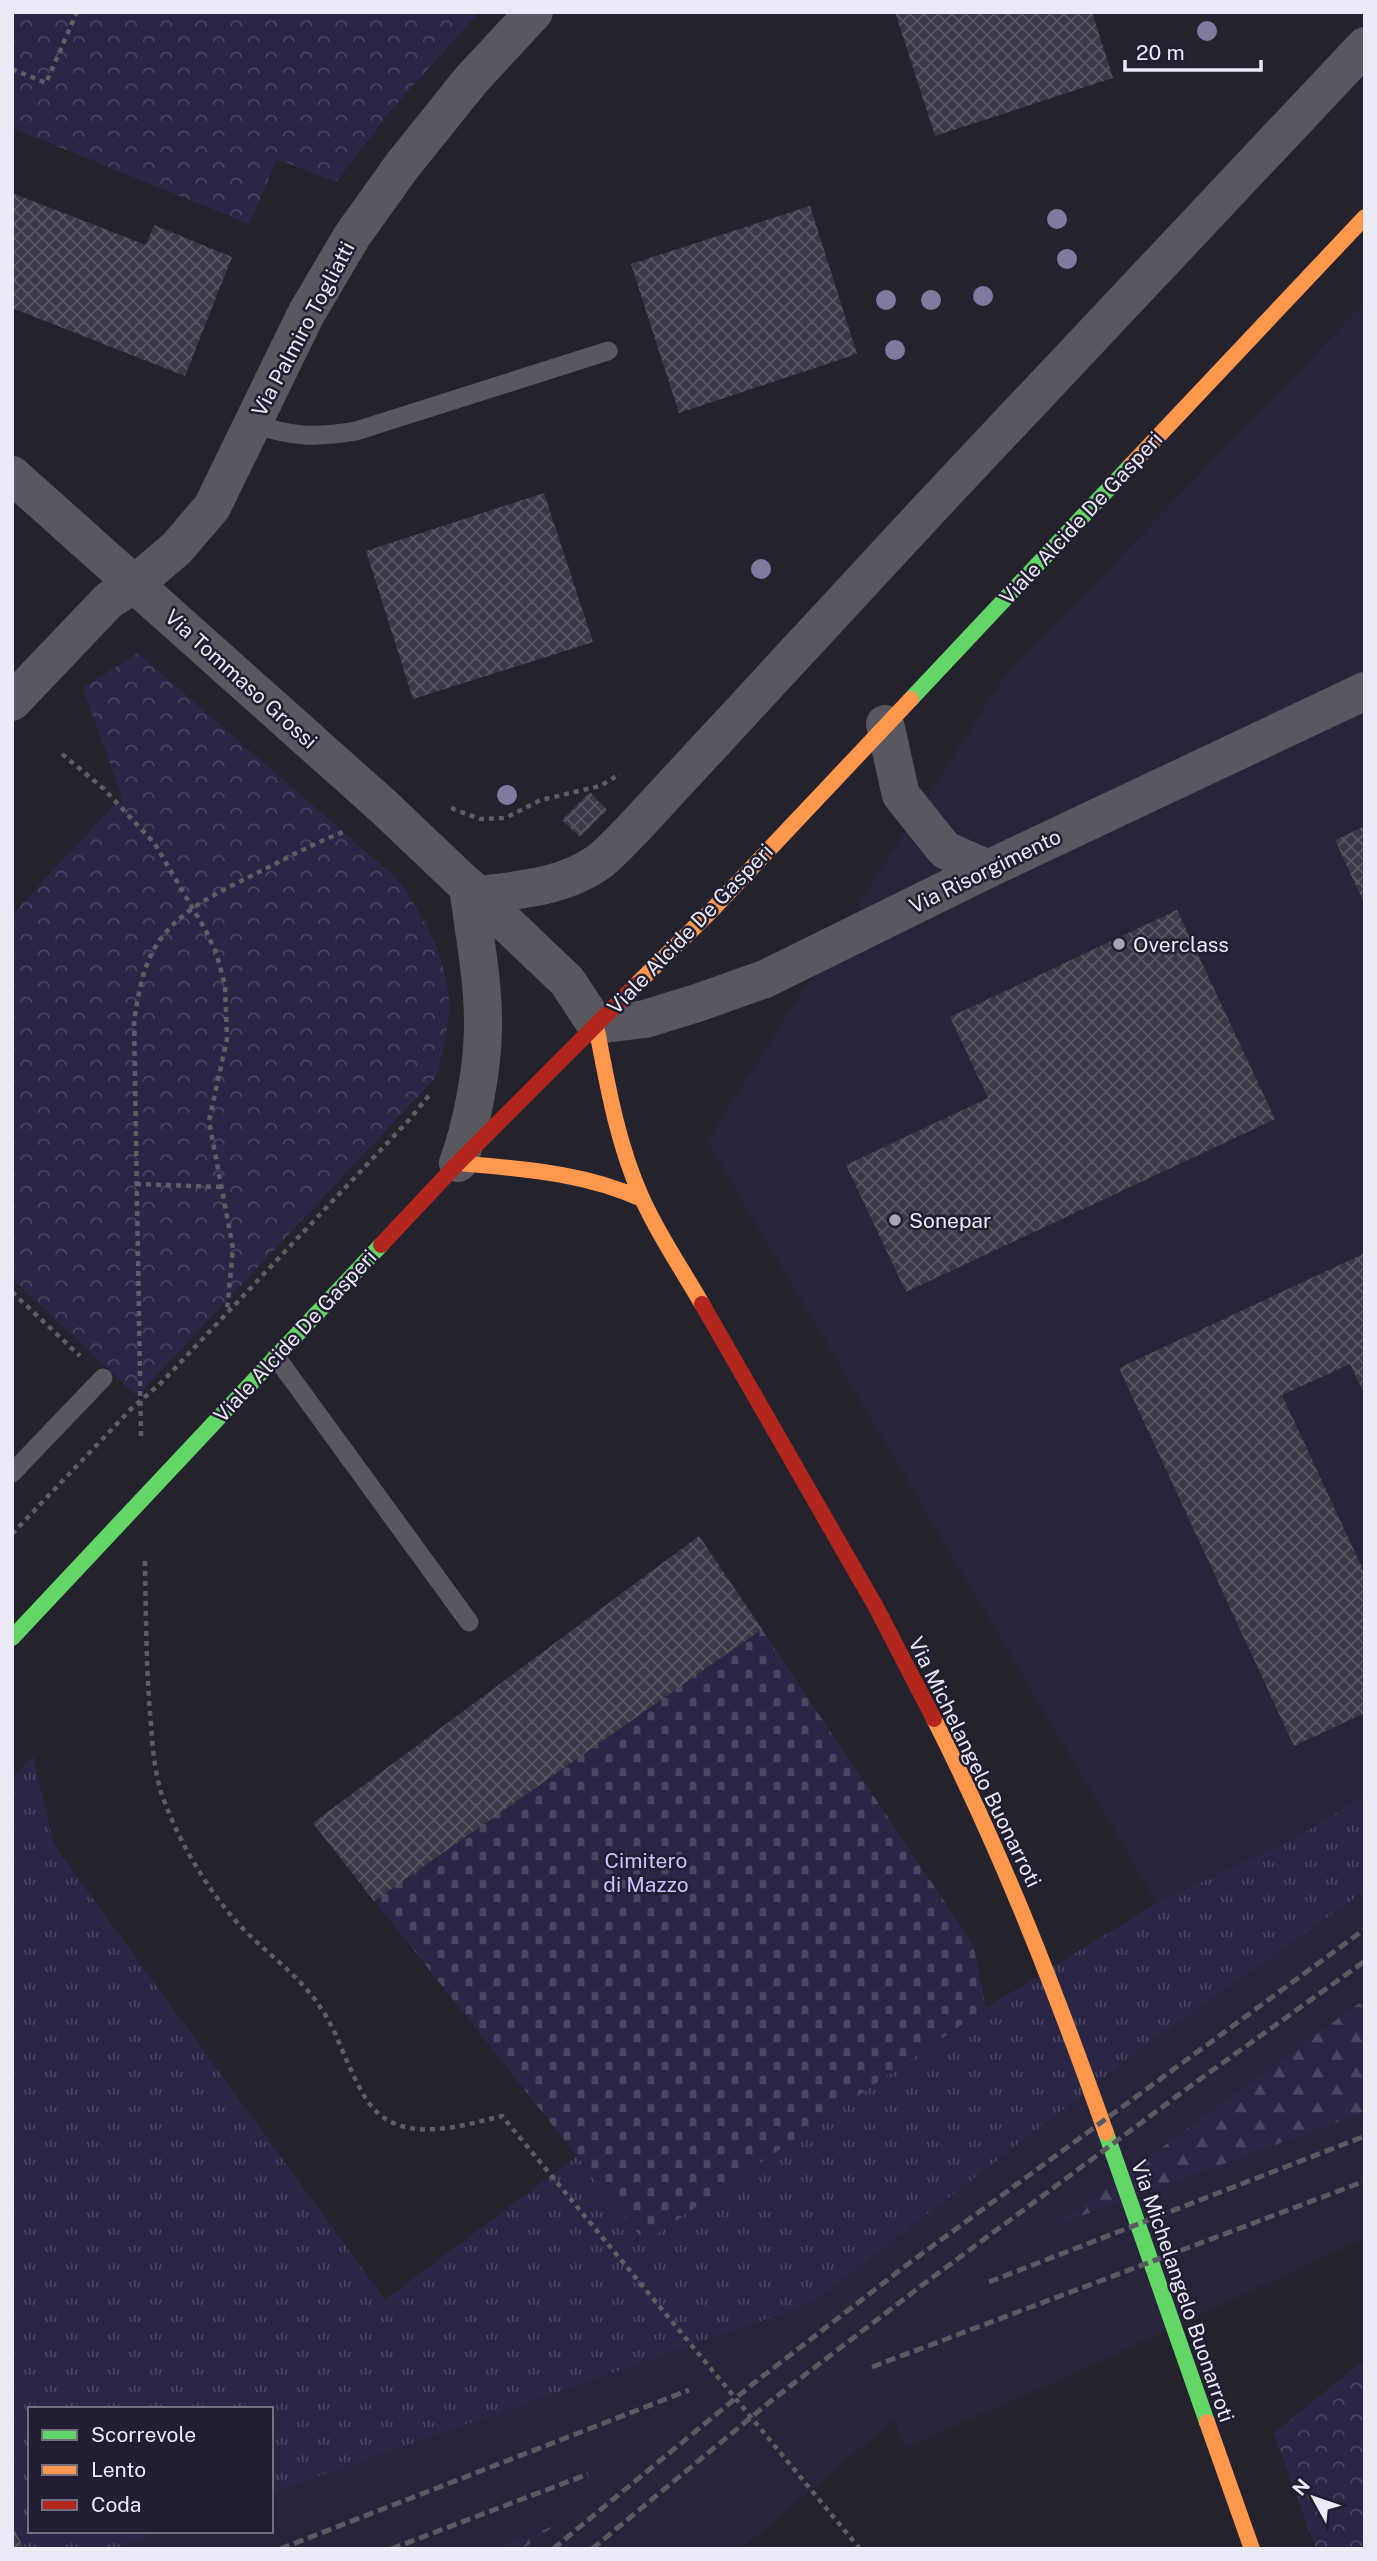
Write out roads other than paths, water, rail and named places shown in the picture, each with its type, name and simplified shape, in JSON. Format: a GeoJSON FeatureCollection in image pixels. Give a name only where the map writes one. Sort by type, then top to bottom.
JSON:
{"type":"FeatureCollection","features":[{"type":"Feature","properties":{"kind":"street","name":"Via Palmiro Togliatti"},"geometry":{"type":"LineString","coordinates":[[12,702],[109,600],[135,584],[177,548],[212,507],[306,314],[352,236],[402,166],[462,90],[534,12]]}},
{"type":"Feature","properties":{"kind":"street"},"geometry":{"type":"LineString","coordinates":[[642,1199],[604,1182],[567,1173],[458,1163],[468,1136],[483,1032],[473,891],[522,890],[567,879],[600,861],[632,830],[940,497],[1365,46]]}},
{"type":"Feature","properties":{"kind":"street","name":"Viale Alcide De Gasperi"},"geometry":{"type":"LineString","coordinates":[[12,1637],[458,1163],[713,909],[1365,217]]}},
{"type":"Feature","properties":{"kind":"street","name":"Via Tommaso Grossi"},"geometry":{"type":"LineString","coordinates":[[12,475],[384,807],[567,981],[596,1025]]}},
{"type":"Feature","properties":{"kind":"street","name":"Via Risorgimento"},"geometry":{"type":"LineString","coordinates":[[596,1025],[645,1018],[765,979],[988,869],[1365,691]]}},
{"type":"Feature","properties":{"kind":"street"},"geometry":{"type":"LineString","coordinates":[[885,724],[901,795],[945,850],[988,869]]}},
{"type":"Feature","properties":{"kind":"street","name":"Via Michelangelo Buonarroti"},"geometry":{"type":"LineString","coordinates":[[596,1025],[617,1132],[626,1164],[642,1199],[876,1607],[959,1769],[1025,1917],[1068,2025],[1252,2549]]}},
{"type":"Feature","properties":{"kind":"lane"},"geometry":{"type":"LineString","coordinates":[[253,424],[285,434],[324,436],[356,431],[608,351]]}},
{"type":"Feature","properties":{"kind":"lane"},"geometry":{"type":"LineString","coordinates":[[276,1357],[469,1622]]}},
{"type":"Feature","properties":{"kind":"lane"},"geometry":{"type":"LineString","coordinates":[[12,1473],[103,1377]]}},
{"type":"Feature","properties":{"kind":"railway"},"geometry":{"type":"LineString","coordinates":[[553,2549],[754,2383],[908,2264],[1365,1929]]}},
{"type":"Feature","properties":{"kind":"railway"},"geometry":{"type":"LineString","coordinates":[[592,2549],[772,2400],[925,2283],[1196,2082],[1365,1961]]}},
{"type":"Feature","properties":{"kind":"railway"},"geometry":{"type":"LineString","coordinates":[[989,2282],[1365,2136]]}},
{"type":"Feature","properties":{"kind":"railway"},"geometry":{"type":"LineString","coordinates":[[872,2367],[1365,2181]]}},
{"type":"Feature","properties":{"kind":"railway"},"geometry":{"type":"LineString","coordinates":[[280,2549],[689,2390]]}},
{"type":"Feature","properties":{"kind":"railway"},"geometry":{"type":"LineString","coordinates":[[391,2549],[588,2474]]}},
{"type":"Feature","properties":{"kind":"place","name":"Overclass"},"geometry":{"type":"Point","coordinates":[1119,944]}},
{"type":"Feature","properties":{"kind":"place","name":"Sonepar"},"geometry":{"type":"Point","coordinates":[895,1220]}},
{"type":"Feature","properties":{"kind":"park label","name":"Cimitero di Mazzo"},"geometry":{"type":"Point","coordinates":[646,1872]}}]}
